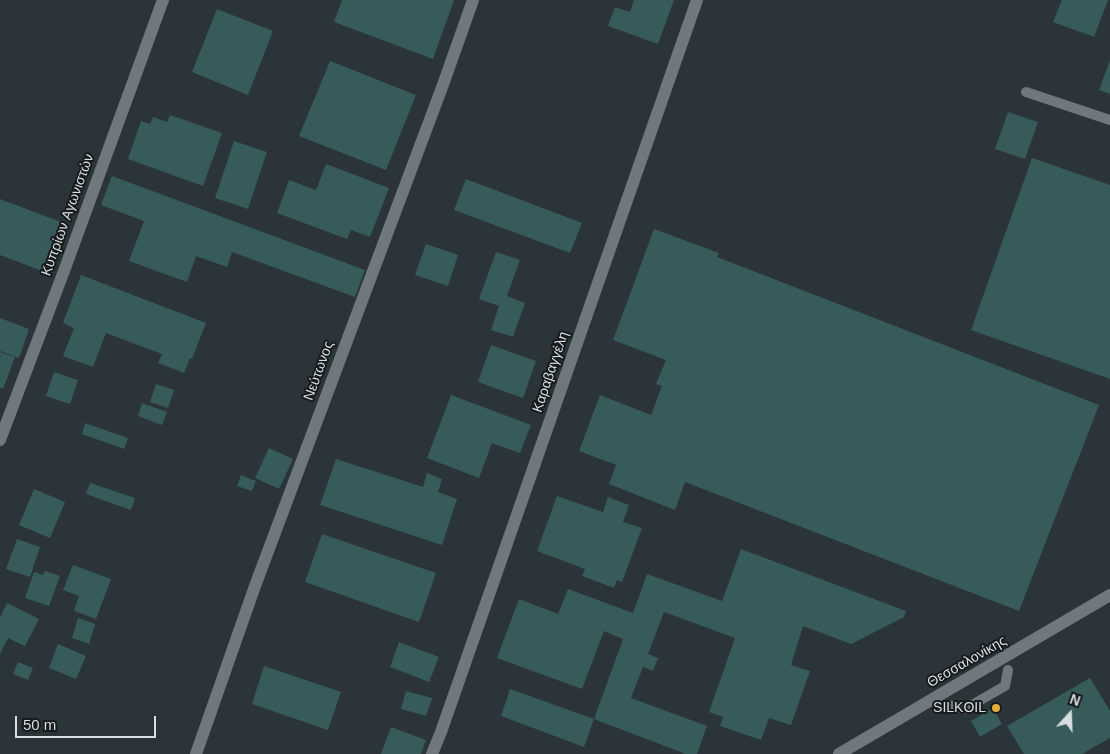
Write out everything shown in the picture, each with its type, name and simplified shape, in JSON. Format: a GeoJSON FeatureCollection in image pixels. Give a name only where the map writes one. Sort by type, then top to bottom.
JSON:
{"type":"FeatureCollection","features":[{"type":"Feature","properties":{"kind":"street","name":"Κυπρίων Αγωνιστών"},"geometry":{"type":"LineString","coordinates":[[0,440],[163,0]]}},
{"type":"Feature","properties":{"kind":"street","name":"Νεύτωνος"},"geometry":{"type":"LineString","coordinates":[[196,754],[259,576],[473,0]]}},
{"type":"Feature","properties":{"kind":"street","name":"Καραβαγγέλη"},"geometry":{"type":"LineString","coordinates":[[432,754],[697,0]]}},
{"type":"Feature","properties":{"kind":"street","name":"Θεσσαλονίκης"},"geometry":{"type":"LineString","coordinates":[[839,754],[1110,595]]}},
{"type":"Feature","properties":{"kind":"lane"},"geometry":{"type":"LineString","coordinates":[[1026,92],[1110,120]]}},
{"type":"Feature","properties":{"kind":"lane"},"geometry":{"type":"LineString","coordinates":[[947,705],[965,709],[1005,686],[1008,670]]}},
{"type":"Feature","properties":{"kind":"building"},"geometry":{"type":"Polygon","coordinates":[[[342,0],[454,0],[433,59],[334,22],[342,0]]]}},
{"type":"Feature","properties":{"kind":"building"},"geometry":{"type":"Polygon","coordinates":[[[634,0],[674,0],[658,44],[608,26],[615,7],[630,12],[634,0]]]}},
{"type":"Feature","properties":{"kind":"building"},"geometry":{"type":"Polygon","coordinates":[[[1062,0],[1108,0],[1094,37],[1053,22],[1062,0]]]}},
{"type":"Feature","properties":{"kind":"building"},"geometry":{"type":"Polygon","coordinates":[[[217,9],[273,31],[248,95],[192,72],[217,9]]]}},
{"type":"Feature","properties":{"kind":"building"},"geometry":{"type":"Polygon","coordinates":[[[1110,60],[1110,94],[1099,90],[1110,60]]]}},
{"type":"Feature","properties":{"kind":"building"},"geometry":{"type":"Polygon","coordinates":[[[330,61],[416,95],[386,170],[299,136],[330,61]]]}},
{"type":"Feature","properties":{"kind":"building"},"geometry":{"type":"Polygon","coordinates":[[[1008,112],[1038,122],[1025,159],[995,149],[1008,112]]]}},
{"type":"Feature","properties":{"kind":"building"},"geometry":{"type":"Polygon","coordinates":[[[170,115],[222,133],[203,186],[128,159],[141,121],[150,124],[153,117],[167,122],[170,115]]]}},
{"type":"Feature","properties":{"kind":"building"},"geometry":{"type":"Polygon","coordinates":[[[234,141],[267,152],[248,209],[215,198],[234,141]]]}},
{"type":"Feature","properties":{"kind":"building"},"geometry":{"type":"Polygon","coordinates":[[[1032,158],[1110,185],[1110,379],[971,330],[1032,158]]]}},
{"type":"Feature","properties":{"kind":"building"},"geometry":{"type":"Polygon","coordinates":[[[326,164],[389,188],[370,237],[351,230],[347,239],[277,213],[289,180],[316,190],[326,164]]]}},
{"type":"Feature","properties":{"kind":"building"},"geometry":{"type":"Polygon","coordinates":[[[112,176],[365,270],[355,297],[232,252],[227,267],[196,256],[187,282],[129,261],[144,221],[101,205],[112,176]]]}},
{"type":"Feature","properties":{"kind":"building"},"geometry":{"type":"Polygon","coordinates":[[[466,179],[582,223],[570,253],[454,210],[466,179]]]}},
{"type":"Feature","properties":{"kind":"building"},"geometry":{"type":"Polygon","coordinates":[[[0,199],[61,222],[42,271],[0,255],[0,199]]]}},
{"type":"Feature","properties":{"kind":"building"},"geometry":{"type":"Polygon","coordinates":[[[654,229],[719,253],[717,257],[1099,405],[1019,611],[685,482],[675,510],[609,484],[616,465],[579,451],[600,395],[651,415],[662,386],[656,384],[666,360],[613,340],[654,229]]]}},
{"type":"Feature","properties":{"kind":"building"},"geometry":{"type":"Polygon","coordinates":[[[426,244],[458,255],[448,286],[415,275],[426,244]]]}},
{"type":"Feature","properties":{"kind":"building"},"geometry":{"type":"Polygon","coordinates":[[[496,252],[520,260],[507,296],[525,303],[513,337],[491,330],[499,306],[479,299],[496,252]]]}},
{"type":"Feature","properties":{"kind":"building"},"geometry":{"type":"Polygon","coordinates":[[[81,275],[206,323],[192,359],[190,358],[184,373],[158,363],[162,354],[106,333],[93,367],[63,356],[74,328],[63,323],[81,275]]]}},
{"type":"Feature","properties":{"kind":"building"},"geometry":{"type":"Polygon","coordinates":[[[0,318],[29,329],[19,358],[0,351],[0,318]]]}},
{"type":"Feature","properties":{"kind":"building"},"geometry":{"type":"Polygon","coordinates":[[[491,345],[536,361],[523,398],[478,382],[491,345]]]}},
{"type":"Feature","properties":{"kind":"building"},"geometry":{"type":"Polygon","coordinates":[[[0,352],[15,357],[3,389],[0,388],[0,352]]]}},
{"type":"Feature","properties":{"kind":"building"},"geometry":{"type":"Polygon","coordinates":[[[54,372],[78,380],[70,404],[46,396],[54,372]]]}},
{"type":"Feature","properties":{"kind":"building"},"geometry":{"type":"Polygon","coordinates":[[[156,384],[174,390],[168,408],[150,402],[156,384]]]}},
{"type":"Feature","properties":{"kind":"building"},"geometry":{"type":"Polygon","coordinates":[[[451,395],[531,425],[520,453],[492,443],[479,478],[427,458],[451,395]]]}},
{"type":"Feature","properties":{"kind":"building"},"geometry":{"type":"Polygon","coordinates":[[[142,403],[167,412],[162,425],[138,416],[142,403]]]}},
{"type":"Feature","properties":{"kind":"building"},"geometry":{"type":"Polygon","coordinates":[[[85,423],[128,438],[124,449],[82,434],[85,423]]]}},
{"type":"Feature","properties":{"kind":"building"},"geometry":{"type":"Polygon","coordinates":[[[269,448],[293,459],[279,489],[255,478],[269,448]]]}},
{"type":"Feature","properties":{"kind":"building"},"geometry":{"type":"Polygon","coordinates":[[[336,459],[423,487],[427,473],[442,479],[438,492],[457,499],[442,545],[320,505],[336,459]]]}},
{"type":"Feature","properties":{"kind":"building"},"geometry":{"type":"Polygon","coordinates":[[[241,475],[256,481],[252,491],[237,486],[241,475]]]}},
{"type":"Feature","properties":{"kind":"building"},"geometry":{"type":"Polygon","coordinates":[[[90,483],[135,498],[131,510],[86,494],[90,483]]]}},
{"type":"Feature","properties":{"kind":"building"},"geometry":{"type":"Polygon","coordinates":[[[34,489],[65,502],[50,538],[19,525],[34,489]]]}},
{"type":"Feature","properties":{"kind":"building"},"geometry":{"type":"Polygon","coordinates":[[[557,496],[603,512],[608,497],[629,505],[623,522],[642,528],[622,582],[617,580],[614,588],[582,576],[585,569],[537,551],[557,496]]]}},
{"type":"Feature","properties":{"kind":"building"},"geometry":{"type":"Polygon","coordinates":[[[322,534],[436,573],[419,622],[305,582],[322,534]]]}},
{"type":"Feature","properties":{"kind":"building"},"geometry":{"type":"Polygon","coordinates":[[[17,539],[40,547],[30,577],[6,569],[17,539]]]}},
{"type":"Feature","properties":{"kind":"building"},"geometry":{"type":"Polygon","coordinates":[[[741,549],[906,611],[904,617],[851,644],[803,626],[791,665],[810,671],[791,725],[769,718],[761,740],[720,726],[723,717],[709,712],[735,638],[664,612],[648,654],[658,658],[653,671],[643,667],[631,698],[707,726],[697,754],[686,754],[594,719],[623,639],[604,631],[582,689],[497,658],[519,599],[558,614],[568,589],[633,613],[647,574],[722,601],[741,549]]]}},
{"type":"Feature","properties":{"kind":"building"},"geometry":{"type":"Polygon","coordinates":[[[73,565],[111,579],[96,619],[74,611],[79,596],[63,590],[73,565]]]}},
{"type":"Feature","properties":{"kind":"building"},"geometry":{"type":"Polygon","coordinates":[[[45,571],[60,576],[49,606],[25,598],[34,572],[43,575],[45,571]]]}},
{"type":"Feature","properties":{"kind":"building"},"geometry":{"type":"Polygon","coordinates":[[[7,603],[39,619],[25,646],[8,638],[0,654],[0,618],[7,603]]]}},
{"type":"Feature","properties":{"kind":"building"},"geometry":{"type":"Polygon","coordinates":[[[78,618],[95,624],[89,644],[72,638],[78,618]]]}},
{"type":"Feature","properties":{"kind":"building"},"geometry":{"type":"Polygon","coordinates":[[[399,642],[439,657],[429,682],[390,667],[399,642]]]}},
{"type":"Feature","properties":{"kind":"building"},"geometry":{"type":"Polygon","coordinates":[[[58,644],[86,656],[76,679],[49,668],[58,644]]]}},
{"type":"Feature","properties":{"kind":"building"},"geometry":{"type":"Polygon","coordinates":[[[18,662],[33,668],[28,680],[13,674],[18,662]]]}},
{"type":"Feature","properties":{"kind":"building"},"geometry":{"type":"Polygon","coordinates":[[[264,666],[341,692],[328,730],[252,704],[264,666]]]}},
{"type":"Feature","properties":{"kind":"building"},"geometry":{"type":"Polygon","coordinates":[[[1090,678],[1110,711],[1110,738],[1082,754],[1024,754],[1007,726],[1090,678]]]}},
{"type":"Feature","properties":{"kind":"building"},"geometry":{"type":"Polygon","coordinates":[[[510,689],[594,719],[584,747],[501,716],[510,689]]]}},
{"type":"Feature","properties":{"kind":"building"},"geometry":{"type":"Polygon","coordinates":[[[406,691],[432,698],[426,716],[401,709],[406,691]]]}},
{"type":"Feature","properties":{"kind":"building"},"geometry":{"type":"Polygon","coordinates":[[[993,708],[1002,724],[980,737],[971,721],[993,708]]]}},
{"type":"Feature","properties":{"kind":"building"},"geometry":{"type":"Polygon","coordinates":[[[391,727],[426,740],[421,754],[381,754],[391,727]]]}},
{"type":"Feature","properties":{"kind":"place","name":"SILKOIL"},"geometry":{"type":"Point","coordinates":[996,708]}}]}
